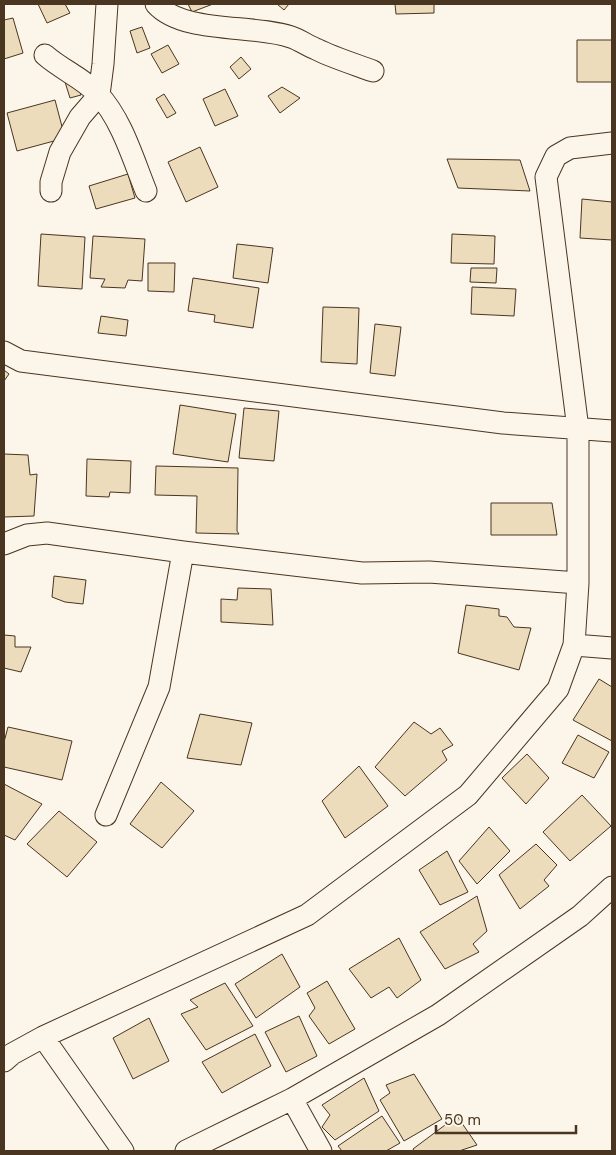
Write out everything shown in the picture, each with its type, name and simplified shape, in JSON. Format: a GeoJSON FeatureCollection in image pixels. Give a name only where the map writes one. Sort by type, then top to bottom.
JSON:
{"type":"FeatureCollection","features":[{"type":"Feature","properties":{"kind":"street"},"geometry":{"type":"LineString","coordinates":[[51,191],[51,182],[60,152],[80,116],[99,95],[107,4]]}},
{"type":"Feature","properties":{"kind":"street"},"geometry":{"type":"LineString","coordinates":[[156,4],[162,11],[198,25],[271,32],[292,38],[373,71]]}},
{"type":"Feature","properties":{"kind":"street"},"geometry":{"type":"LineString","coordinates":[[46,55],[54,63],[83,81],[99,95],[118,124],[146,191]]}},
{"type":"Feature","properties":{"kind":"street"},"geometry":{"type":"LineString","coordinates":[[4,1061],[12,1054],[43,1037],[307,915],[468,795],[558,690],[574,645],[578,583],[578,429],[546,178],[556,156],[570,148],[612,143]]}},
{"type":"Feature","properties":{"kind":"street"},"geometry":{"type":"LineString","coordinates":[[4,352],[21,361],[502,422],[612,431]]}},
{"type":"Feature","properties":{"kind":"street"},"geometry":{"type":"LineString","coordinates":[[4,544],[26,534],[47,533],[183,552],[362,572],[429,572],[578,583]]}},
{"type":"Feature","properties":{"kind":"street"},"geometry":{"type":"LineString","coordinates":[[106,815],[158,687],[183,552]]}},
{"type":"Feature","properties":{"kind":"street"},"geometry":{"type":"LineString","coordinates":[[574,645],[612,648]]}},
{"type":"Feature","properties":{"kind":"street"},"geometry":{"type":"LineString","coordinates":[[186,1151],[292,1099],[438,1015],[580,916],[612,888]]}},
{"type":"Feature","properties":{"kind":"street"},"geometry":{"type":"LineString","coordinates":[[43,1037],[123,1151]]}},
{"type":"Feature","properties":{"kind":"street"},"geometry":{"type":"LineString","coordinates":[[292,1099],[321,1151]]}},
{"type":"Feature","properties":{"kind":"building"},"geometry":{"type":"Polygon","coordinates":[[[38,4],[65,4],[70,13],[47,23],[38,4]]]}},
{"type":"Feature","properties":{"kind":"building"},"geometry":{"type":"Polygon","coordinates":[[[188,4],[213,4],[192,12],[188,4]]]}},
{"type":"Feature","properties":{"kind":"building"},"geometry":{"type":"Polygon","coordinates":[[[277,4],[289,4],[284,10],[277,4]]]}},
{"type":"Feature","properties":{"kind":"building"},"geometry":{"type":"Polygon","coordinates":[[[395,4],[434,4],[434,13],[396,14],[395,4]]]}},
{"type":"Feature","properties":{"kind":"building"},"geometry":{"type":"Polygon","coordinates":[[[13,18],[23,53],[4,59],[4,20],[13,18]]]}},
{"type":"Feature","properties":{"kind":"building"},"geometry":{"type":"Polygon","coordinates":[[[142,27],[150,48],[137,53],[130,31],[142,27]]]}},
{"type":"Feature","properties":{"kind":"building"},"geometry":{"type":"Polygon","coordinates":[[[577,40],[612,40],[612,82],[577,82],[577,40]]]}},
{"type":"Feature","properties":{"kind":"building"},"geometry":{"type":"Polygon","coordinates":[[[168,45],[179,64],[162,73],[151,54],[168,45]]]}},
{"type":"Feature","properties":{"kind":"building"},"geometry":{"type":"Polygon","coordinates":[[[241,57],[251,69],[239,79],[230,67],[241,57]]]}},
{"type":"Feature","properties":{"kind":"building"},"geometry":{"type":"Polygon","coordinates":[[[76,79],[81,95],[70,98],[65,82],[76,79]]]}},
{"type":"Feature","properties":{"kind":"building"},"geometry":{"type":"Polygon","coordinates":[[[282,87],[300,98],[280,113],[268,96],[282,87]]]}},
{"type":"Feature","properties":{"kind":"building"},"geometry":{"type":"Polygon","coordinates":[[[225,89],[238,116],[215,126],[203,99],[225,89]]]}},
{"type":"Feature","properties":{"kind":"building"},"geometry":{"type":"Polygon","coordinates":[[[164,94],[176,113],[167,118],[156,99],[164,94]]]}},
{"type":"Feature","properties":{"kind":"building"},"geometry":{"type":"Polygon","coordinates":[[[55,100],[65,138],[17,151],[7,113],[55,100]]]}},
{"type":"Feature","properties":{"kind":"building"},"geometry":{"type":"Polygon","coordinates":[[[200,147],[218,187],[186,202],[168,162],[200,147]]]}},
{"type":"Feature","properties":{"kind":"building"},"geometry":{"type":"Polygon","coordinates":[[[447,159],[520,160],[530,191],[458,188],[447,159]]]}},
{"type":"Feature","properties":{"kind":"building"},"geometry":{"type":"Polygon","coordinates":[[[128,174],[135,198],[96,209],[89,186],[128,174]]]}},
{"type":"Feature","properties":{"kind":"building"},"geometry":{"type":"Polygon","coordinates":[[[582,199],[612,202],[612,240],[580,238],[582,199]]]}},
{"type":"Feature","properties":{"kind":"building"},"geometry":{"type":"Polygon","coordinates":[[[41,234],[85,237],[82,289],[38,286],[41,234]]]}},
{"type":"Feature","properties":{"kind":"building"},"geometry":{"type":"Polygon","coordinates":[[[452,234],[495,236],[494,264],[451,263],[452,234]]]}},
{"type":"Feature","properties":{"kind":"building"},"geometry":{"type":"Polygon","coordinates":[[[93,236],[145,239],[142,281],[128,280],[125,288],[101,287],[105,279],[90,278],[93,236]]]}},
{"type":"Feature","properties":{"kind":"building"},"geometry":{"type":"Polygon","coordinates":[[[237,244],[273,248],[268,283],[233,278],[237,244]]]}},
{"type":"Feature","properties":{"kind":"building"},"geometry":{"type":"Polygon","coordinates":[[[148,263],[175,263],[174,292],[148,291],[148,263]]]}},
{"type":"Feature","properties":{"kind":"building"},"geometry":{"type":"Polygon","coordinates":[[[471,268],[497,268],[496,283],[470,282],[471,268]]]}},
{"type":"Feature","properties":{"kind":"building"},"geometry":{"type":"Polygon","coordinates":[[[193,278],[259,288],[253,328],[214,322],[215,315],[188,311],[193,278]]]}},
{"type":"Feature","properties":{"kind":"building"},"geometry":{"type":"Polygon","coordinates":[[[472,287],[516,289],[514,316],[471,314],[472,287]]]}},
{"type":"Feature","properties":{"kind":"building"},"geometry":{"type":"Polygon","coordinates":[[[323,307],[359,308],[357,364],[321,362],[323,307]]]}},
{"type":"Feature","properties":{"kind":"building"},"geometry":{"type":"Polygon","coordinates":[[[101,316],[128,320],[126,336],[98,333],[101,316]]]}},
{"type":"Feature","properties":{"kind":"building"},"geometry":{"type":"Polygon","coordinates":[[[375,324],[401,327],[395,376],[370,373],[375,324]]]}},
{"type":"Feature","properties":{"kind":"building"},"geometry":{"type":"Polygon","coordinates":[[[4,370],[9,374],[4,381],[4,370]]]}},
{"type":"Feature","properties":{"kind":"building"},"geometry":{"type":"Polygon","coordinates":[[[180,405],[236,414],[228,462],[173,454],[180,405]]]}},
{"type":"Feature","properties":{"kind":"building"},"geometry":{"type":"Polygon","coordinates":[[[244,408],[279,411],[274,461],[239,458],[244,408]]]}},
{"type":"Feature","properties":{"kind":"building"},"geometry":{"type":"Polygon","coordinates":[[[4,454],[28,455],[30,475],[37,474],[34,516],[4,517],[4,454]]]}},
{"type":"Feature","properties":{"kind":"building"},"geometry":{"type":"Polygon","coordinates":[[[87,459],[131,461],[130,493],[110,492],[109,497],[86,496],[87,459]]]}},
{"type":"Feature","properties":{"kind":"building"},"geometry":{"type":"Polygon","coordinates":[[[156,466],[238,468],[237,531],[239,534],[196,533],[197,496],[155,495],[156,466]]]}},
{"type":"Feature","properties":{"kind":"building"},"geometry":{"type":"Polygon","coordinates":[[[491,503],[552,503],[557,535],[491,535],[491,503]]]}},
{"type":"Feature","properties":{"kind":"building"},"geometry":{"type":"Polygon","coordinates":[[[54,576],[86,580],[83,604],[65,602],[52,597],[54,576]]]}},
{"type":"Feature","properties":{"kind":"building"},"geometry":{"type":"Polygon","coordinates":[[[238,588],[271,589],[273,625],[221,622],[221,599],[237,600],[238,588]]]}},
{"type":"Feature","properties":{"kind":"building"},"geometry":{"type":"Polygon","coordinates":[[[466,605],[499,609],[499,616],[507,617],[514,627],[531,628],[519,670],[458,653],[466,605]]]}},
{"type":"Feature","properties":{"kind":"building"},"geometry":{"type":"Polygon","coordinates":[[[4,635],[15,636],[15,647],[31,647],[21,672],[4,668],[4,635]]]}},
{"type":"Feature","properties":{"kind":"building"},"geometry":{"type":"Polygon","coordinates":[[[599,679],[612,687],[612,741],[573,720],[599,679]]]}},
{"type":"Feature","properties":{"kind":"building"},"geometry":{"type":"Polygon","coordinates":[[[200,714],[252,723],[241,765],[187,758],[200,714]]]}},
{"type":"Feature","properties":{"kind":"building"},"geometry":{"type":"Polygon","coordinates":[[[414,722],[431,734],[440,728],[453,745],[442,751],[447,760],[405,796],[375,767],[414,722]]]}},
{"type":"Feature","properties":{"kind":"building"},"geometry":{"type":"Polygon","coordinates":[[[8,727],[72,741],[62,780],[4,767],[4,742],[8,727]]]}},
{"type":"Feature","properties":{"kind":"building"},"geometry":{"type":"Polygon","coordinates":[[[578,735],[609,752],[594,778],[562,763],[578,735]]]}},
{"type":"Feature","properties":{"kind":"building"},"geometry":{"type":"Polygon","coordinates":[[[527,754],[549,778],[526,804],[502,778],[527,754]]]}},
{"type":"Feature","properties":{"kind":"building"},"geometry":{"type":"Polygon","coordinates":[[[359,766],[388,806],[345,838],[322,801],[359,766]]]}},
{"type":"Feature","properties":{"kind":"building"},"geometry":{"type":"Polygon","coordinates":[[[161,782],[194,811],[162,848],[130,824],[161,782]]]}},
{"type":"Feature","properties":{"kind":"building"},"geometry":{"type":"Polygon","coordinates":[[[4,784],[42,804],[15,840],[4,835],[4,784]]]}},
{"type":"Feature","properties":{"kind":"building"},"geometry":{"type":"Polygon","coordinates":[[[582,795],[611,826],[570,861],[543,832],[582,795]]]}},
{"type":"Feature","properties":{"kind":"building"},"geometry":{"type":"Polygon","coordinates":[[[59,811],[97,842],[67,877],[27,844],[59,811]]]}},
{"type":"Feature","properties":{"kind":"building"},"geometry":{"type":"Polygon","coordinates":[[[489,827],[510,851],[477,884],[459,861],[489,827]]]}},
{"type":"Feature","properties":{"kind":"building"},"geometry":{"type":"Polygon","coordinates":[[[536,844],[557,865],[544,880],[549,886],[520,909],[499,875],[536,844]]]}},
{"type":"Feature","properties":{"kind":"building"},"geometry":{"type":"Polygon","coordinates":[[[447,851],[468,892],[440,905],[419,870],[447,851]]]}},
{"type":"Feature","properties":{"kind":"building"},"geometry":{"type":"Polygon","coordinates":[[[477,896],[487,931],[473,944],[479,952],[445,969],[420,932],[477,896]]]}},
{"type":"Feature","properties":{"kind":"building"},"geometry":{"type":"Polygon","coordinates":[[[399,938],[421,980],[397,998],[389,987],[371,998],[349,969],[399,938]]]}},
{"type":"Feature","properties":{"kind":"building"},"geometry":{"type":"Polygon","coordinates":[[[282,954],[300,987],[256,1018],[235,984],[282,954]]]}},
{"type":"Feature","properties":{"kind":"building"},"geometry":{"type":"Polygon","coordinates":[[[327,981],[355,1029],[329,1044],[309,1016],[315,1008],[307,993],[327,981]]]}},
{"type":"Feature","properties":{"kind":"building"},"geometry":{"type":"Polygon","coordinates":[[[225,983],[253,1026],[206,1050],[181,1014],[198,1007],[190,1000],[225,983]]]}},
{"type":"Feature","properties":{"kind":"building"},"geometry":{"type":"Polygon","coordinates":[[[299,1016],[317,1056],[286,1072],[265,1032],[299,1016]]]}},
{"type":"Feature","properties":{"kind":"building"},"geometry":{"type":"Polygon","coordinates":[[[149,1018],[169,1061],[133,1079],[113,1038],[149,1018]]]}},
{"type":"Feature","properties":{"kind":"building"},"geometry":{"type":"Polygon","coordinates":[[[255,1034],[271,1066],[222,1093],[202,1062],[255,1034]]]}},
{"type":"Feature","properties":{"kind":"building"},"geometry":{"type":"Polygon","coordinates":[[[414,1074],[442,1119],[404,1141],[380,1100],[390,1093],[386,1085],[414,1074]]]}},
{"type":"Feature","properties":{"kind":"building"},"geometry":{"type":"Polygon","coordinates":[[[364,1078],[379,1111],[335,1140],[322,1127],[330,1115],[322,1105],[364,1078]]]}},
{"type":"Feature","properties":{"kind":"building"},"geometry":{"type":"Polygon","coordinates":[[[382,1116],[400,1143],[386,1151],[342,1151],[338,1146],[382,1116]]]}},
{"type":"Feature","properties":{"kind":"building"},"geometry":{"type":"Polygon","coordinates":[[[457,1116],[477,1145],[459,1151],[414,1151],[413,1149],[457,1116]]]}}]}
